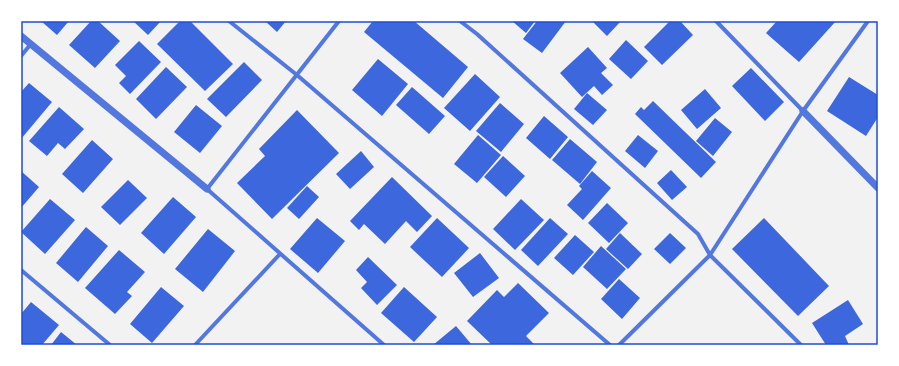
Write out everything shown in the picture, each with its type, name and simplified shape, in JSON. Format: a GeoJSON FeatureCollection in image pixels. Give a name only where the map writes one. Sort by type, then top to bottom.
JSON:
{"type":"FeatureCollection","features":[{"type":"Feature","properties":{"kind":"street"},"geometry":{"type":"LineString","coordinates":[[229,21],[296,75],[610,345]]}},
{"type":"Feature","properties":{"kind":"street"},"geometry":{"type":"LineString","coordinates":[[207,189],[339,21]]}},
{"type":"Feature","properties":{"kind":"street"},"geometry":{"type":"LineString","coordinates":[[460,21],[477,34],[698,234],[710,255],[800,345]]}},
{"type":"Feature","properties":{"kind":"street"},"geometry":{"type":"LineString","coordinates":[[716,21],[878,188]]}},
{"type":"Feature","properties":{"kind":"street"},"geometry":{"type":"LineString","coordinates":[[619,345],[710,255],[803,111],[868,21]]}},
{"type":"Feature","properties":{"kind":"street"},"geometry":{"type":"LineString","coordinates":[[21,36],[30,45],[207,189],[384,345]]}},
{"type":"Feature","properties":{"kind":"street"},"geometry":{"type":"LineString","coordinates":[[21,56],[30,45]]}},
{"type":"Feature","properties":{"kind":"street"},"geometry":{"type":"LineString","coordinates":[[195,345],[280,254]]}},
{"type":"Feature","properties":{"kind":"street"},"geometry":{"type":"LineString","coordinates":[[21,270],[110,345]]}},
{"type":"Feature","properties":{"kind":"building"},"geometry":{"type":"Polygon","coordinates":[[[41,21],[69,21],[57,35],[41,21]]]}},
{"type":"Feature","properties":{"kind":"building"},"geometry":{"type":"Polygon","coordinates":[[[91,21],[98,21],[120,41],[95,68],[69,45],[91,21]]]}},
{"type":"Feature","properties":{"kind":"building"},"geometry":{"type":"Polygon","coordinates":[[[133,21],[161,21],[148,35],[133,21]]]}},
{"type":"Feature","properties":{"kind":"building"},"geometry":{"type":"Polygon","coordinates":[[[180,21],[190,21],[233,64],[205,91],[157,44],[180,21]]]}},
{"type":"Feature","properties":{"kind":"building"},"geometry":{"type":"Polygon","coordinates":[[[265,21],[286,21],[277,32],[265,21]]]}},
{"type":"Feature","properties":{"kind":"building"},"geometry":{"type":"Polygon","coordinates":[[[373,21],[414,21],[468,67],[443,98],[364,32],[373,21]]]}},
{"type":"Feature","properties":{"kind":"building"},"geometry":{"type":"Polygon","coordinates":[[[512,21],[535,21],[526,33],[512,21]]]}},
{"type":"Feature","properties":{"kind":"building"},"geometry":{"type":"Polygon","coordinates":[[[537,21],[566,21],[542,53],[523,39],[537,21]]]}},
{"type":"Feature","properties":{"kind":"building"},"geometry":{"type":"Polygon","coordinates":[[[592,21],[621,21],[607,36],[592,21]]]}},
{"type":"Feature","properties":{"kind":"building"},"geometry":{"type":"Polygon","coordinates":[[[670,21],[680,21],[693,35],[662,65],[644,47],[670,21]]]}},
{"type":"Feature","properties":{"kind":"building"},"geometry":{"type":"Polygon","coordinates":[[[777,21],[836,21],[799,62],[766,33],[777,21]]]}},
{"type":"Feature","properties":{"kind":"building"},"geometry":{"type":"Polygon","coordinates":[[[626,40],[648,61],[631,79],[609,59],[626,40]]]}},
{"type":"Feature","properties":{"kind":"building"},"geometry":{"type":"Polygon","coordinates":[[[139,41],[161,62],[130,94],[119,83],[126,76],[115,65],[139,41]]]}},
{"type":"Feature","properties":{"kind":"building"},"geometry":{"type":"Polygon","coordinates":[[[588,47],[607,68],[601,73],[613,85],[602,95],[594,86],[582,97],[560,73],[588,47]]]}},
{"type":"Feature","properties":{"kind":"building"},"geometry":{"type":"Polygon","coordinates":[[[378,59],[408,84],[382,116],[352,90],[378,59]]]}},
{"type":"Feature","properties":{"kind":"building"},"geometry":{"type":"Polygon","coordinates":[[[244,62],[262,80],[226,117],[207,99],[244,62]]]}},
{"type":"Feature","properties":{"kind":"building"},"geometry":{"type":"Polygon","coordinates":[[[166,67],[187,87],[156,119],[136,99],[166,67]]]}},
{"type":"Feature","properties":{"kind":"building"},"geometry":{"type":"Polygon","coordinates":[[[751,68],[784,102],[765,121],[732,86],[751,68]]]}},
{"type":"Feature","properties":{"kind":"building"},"geometry":{"type":"Polygon","coordinates":[[[475,74],[500,97],[470,131],[444,108],[475,74]]]}},
{"type":"Feature","properties":{"kind":"building"},"geometry":{"type":"Polygon","coordinates":[[[849,77],[878,95],[878,117],[866,136],[827,111],[849,77]]]}},
{"type":"Feature","properties":{"kind":"building"},"geometry":{"type":"Polygon","coordinates":[[[29,83],[52,102],[21,139],[21,92],[29,83]]]}},
{"type":"Feature","properties":{"kind":"building"},"geometry":{"type":"Polygon","coordinates":[[[412,87],[445,116],[429,134],[396,105],[412,87]]]}},
{"type":"Feature","properties":{"kind":"building"},"geometry":{"type":"Polygon","coordinates":[[[705,89],[721,108],[697,129],[681,110],[705,89]]]}},
{"type":"Feature","properties":{"kind":"building"},"geometry":{"type":"Polygon","coordinates":[[[587,93],[607,110],[593,125],[574,109],[587,93]]]}},
{"type":"Feature","properties":{"kind":"building"},"geometry":{"type":"Polygon","coordinates":[[[653,101],[716,162],[701,178],[635,114],[641,107],[644,110],[653,101]]]}},
{"type":"Feature","properties":{"kind":"building"},"geometry":{"type":"Polygon","coordinates":[[[500,103],[524,124],[501,152],[476,131],[500,103]]]}},
{"type":"Feature","properties":{"kind":"building"},"geometry":{"type":"Polygon","coordinates":[[[196,105],[222,126],[200,153],[174,132],[196,105]]]}},
{"type":"Feature","properties":{"kind":"building"},"geometry":{"type":"Polygon","coordinates":[[[59,107],[84,129],[65,149],[58,143],[47,156],[29,141],[59,107]]]}},
{"type":"Feature","properties":{"kind":"building"},"geometry":{"type":"Polygon","coordinates":[[[297,110],[339,153],[272,219],[237,183],[265,156],[259,149],[297,110]]]}},
{"type":"Feature","properties":{"kind":"building"},"geometry":{"type":"Polygon","coordinates":[[[544,116],[568,137],[550,159],[526,138],[544,116]]]}},
{"type":"Feature","properties":{"kind":"building"},"geometry":{"type":"Polygon","coordinates":[[[715,118],[732,132],[713,156],[696,141],[715,118]]]}},
{"type":"Feature","properties":{"kind":"building"},"geometry":{"type":"Polygon","coordinates":[[[478,135],[501,155],[477,183],[454,164],[478,135]]]}},
{"type":"Feature","properties":{"kind":"building"},"geometry":{"type":"Polygon","coordinates":[[[638,135],[658,151],[645,168],[625,151],[638,135]]]}},
{"type":"Feature","properties":{"kind":"building"},"geometry":{"type":"Polygon","coordinates":[[[570,139],[597,162],[580,184],[552,160],[570,139]]]}},
{"type":"Feature","properties":{"kind":"building"},"geometry":{"type":"Polygon","coordinates":[[[92,140],[113,159],[83,193],[62,174],[92,140]]]}},
{"type":"Feature","properties":{"kind":"building"},"geometry":{"type":"Polygon","coordinates":[[[361,151],[374,167],[350,189],[336,174],[361,151]]]}},
{"type":"Feature","properties":{"kind":"building"},"geometry":{"type":"Polygon","coordinates":[[[503,156],[525,176],[506,197],[484,177],[503,156]]]}},
{"type":"Feature","properties":{"kind":"building"},"geometry":{"type":"Polygon","coordinates":[[[671,170],[687,187],[672,200],[657,183],[671,170]]]}},
{"type":"Feature","properties":{"kind":"building"},"geometry":{"type":"Polygon","coordinates":[[[21,171],[39,187],[21,208],[21,171]]]}},
{"type":"Feature","properties":{"kind":"building"},"geometry":{"type":"Polygon","coordinates":[[[592,171],[611,188],[583,220],[567,205],[582,189],[579,186],[592,171]]]}},
{"type":"Feature","properties":{"kind":"building"},"geometry":{"type":"Polygon","coordinates":[[[392,177],[432,216],[417,232],[406,221],[385,244],[364,224],[359,230],[350,221],[392,177]]]}},
{"type":"Feature","properties":{"kind":"building"},"geometry":{"type":"Polygon","coordinates":[[[128,180],[147,198],[120,225],[101,207],[128,180]]]}},
{"type":"Feature","properties":{"kind":"building"},"geometry":{"type":"Polygon","coordinates":[[[307,186],[319,197],[299,219],[287,208],[307,186]]]}},
{"type":"Feature","properties":{"kind":"building"},"geometry":{"type":"Polygon","coordinates":[[[173,197],[196,217],[164,254],[141,233],[173,197]]]}},
{"type":"Feature","properties":{"kind":"building"},"geometry":{"type":"Polygon","coordinates":[[[50,199],[75,220],[45,254],[21,232],[50,199]]]}},
{"type":"Feature","properties":{"kind":"building"},"geometry":{"type":"Polygon","coordinates":[[[521,199],[544,220],[515,250],[493,229],[521,199]]]}},
{"type":"Feature","properties":{"kind":"building"},"geometry":{"type":"Polygon","coordinates":[[[607,203],[628,223],[609,243],[588,223],[607,203]]]}},
{"type":"Feature","properties":{"kind":"building"},"geometry":{"type":"Polygon","coordinates":[[[317,218],[345,241],[318,273],[290,249],[317,218]]]}},
{"type":"Feature","properties":{"kind":"building"},"geometry":{"type":"Polygon","coordinates":[[[437,218],[469,248],[442,277],[410,247],[437,218]]]}},
{"type":"Feature","properties":{"kind":"building"},"geometry":{"type":"Polygon","coordinates":[[[550,218],[568,234],[538,266],[521,250],[550,218]]]}},
{"type":"Feature","properties":{"kind":"building"},"geometry":{"type":"Polygon","coordinates":[[[764,218],[829,286],[798,316],[732,249],[764,218]]]}},
{"type":"Feature","properties":{"kind":"building"},"geometry":{"type":"Polygon","coordinates":[[[86,227],[108,246],[78,282],[56,263],[86,227]]]}},
{"type":"Feature","properties":{"kind":"building"},"geometry":{"type":"Polygon","coordinates":[[[208,229],[235,251],[203,292],[175,269],[208,229]]]}},
{"type":"Feature","properties":{"kind":"building"},"geometry":{"type":"Polygon","coordinates":[[[620,233],[642,254],[628,269],[606,249],[620,233]]]}},
{"type":"Feature","properties":{"kind":"building"},"geometry":{"type":"Polygon","coordinates":[[[670,233],[686,248],[670,264],[654,249],[670,233]]]}},
{"type":"Feature","properties":{"kind":"building"},"geometry":{"type":"Polygon","coordinates":[[[575,235],[594,252],[573,275],[554,258],[575,235]]]}},
{"type":"Feature","properties":{"kind":"building"},"geometry":{"type":"Polygon","coordinates":[[[601,246],[626,269],[607,289],[583,267],[601,246]]]}},
{"type":"Feature","properties":{"kind":"building"},"geometry":{"type":"Polygon","coordinates":[[[119,250],[145,272],[127,292],[132,296],[115,314],[85,288],[119,250]]]}},
{"type":"Feature","properties":{"kind":"building"},"geometry":{"type":"Polygon","coordinates":[[[480,253],[499,278],[473,297],[454,273],[480,253]]]}},
{"type":"Feature","properties":{"kind":"building"},"geometry":{"type":"Polygon","coordinates":[[[368,257],[397,285],[377,305],[361,288],[367,282],[356,270],[368,257]]]}},
{"type":"Feature","properties":{"kind":"building"},"geometry":{"type":"Polygon","coordinates":[[[619,279],[640,298],[622,319],[601,299],[619,279]]]}},
{"type":"Feature","properties":{"kind":"building"},"geometry":{"type":"Polygon","coordinates":[[[518,283],[549,313],[526,336],[535,345],[492,345],[467,321],[497,290],[504,297],[518,283]]]}},
{"type":"Feature","properties":{"kind":"building"},"geometry":{"type":"Polygon","coordinates":[[[161,287],[184,306],[152,343],[130,324],[161,287]]]}},
{"type":"Feature","properties":{"kind":"building"},"geometry":{"type":"Polygon","coordinates":[[[404,287],[437,317],[414,342],[381,313],[404,287]]]}},
{"type":"Feature","properties":{"kind":"building"},"geometry":{"type":"Polygon","coordinates":[[[848,300],[863,324],[845,336],[849,345],[826,345],[812,323],[848,300]]]}},
{"type":"Feature","properties":{"kind":"building"},"geometry":{"type":"Polygon","coordinates":[[[31,302],[59,325],[42,345],[21,345],[21,314],[31,302]]]}},
{"type":"Feature","properties":{"kind":"building"},"geometry":{"type":"Polygon","coordinates":[[[456,326],[472,345],[433,345],[456,326]]]}},
{"type":"Feature","properties":{"kind":"building"},"geometry":{"type":"Polygon","coordinates":[[[61,332],[77,345],[51,345],[61,332]]]}}]}
